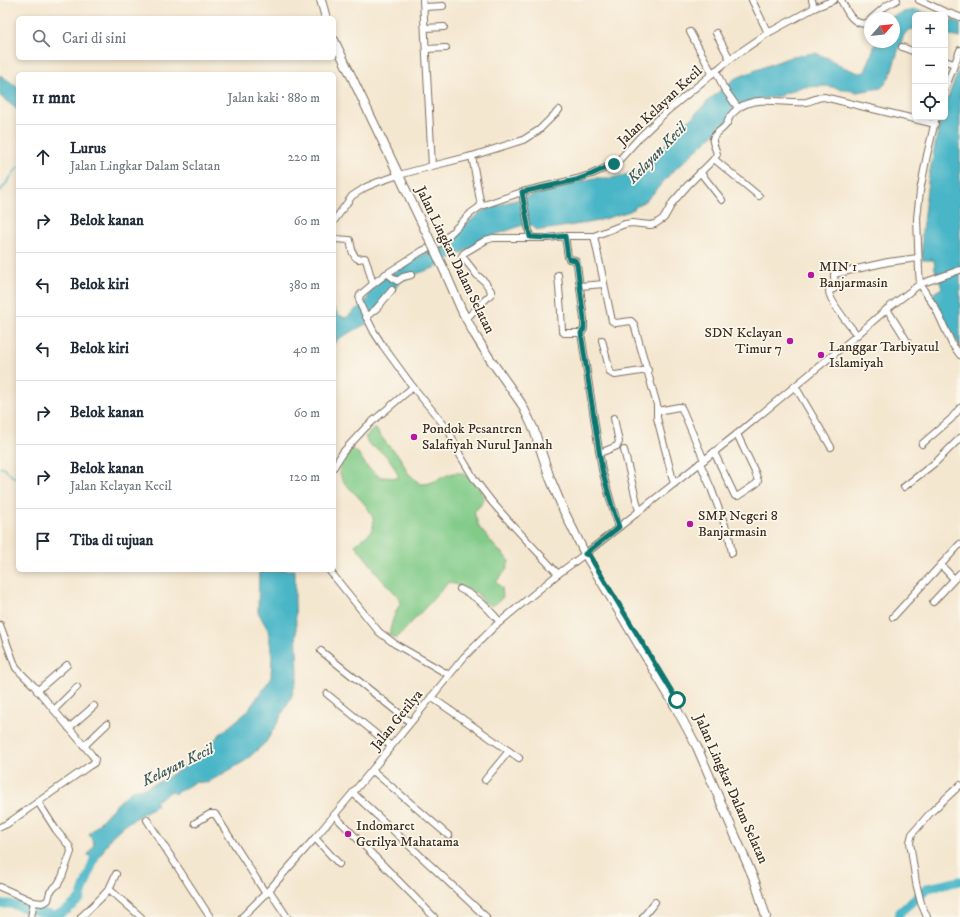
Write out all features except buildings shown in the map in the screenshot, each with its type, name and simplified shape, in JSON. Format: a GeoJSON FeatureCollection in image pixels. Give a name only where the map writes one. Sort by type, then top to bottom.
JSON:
{"type":"FeatureCollection","features":[{"type":"Feature","properties":{"kind":"main road"},"geometry":{"type":"LineString","coordinates":[[321,0],[325,16]]}},
{"type":"Feature","properties":{"kind":"main road","name":"Jalan Lingkar Dalam Selatan"},"geometry":{"type":"LineString","coordinates":[[336,44],[466,319],[486,353],[521,404],[529,419],[550,478],[585,554],[675,706],[697,747],[756,884],[766,917]]}},
{"type":"Feature","properties":{"kind":"main road","name":"Jalan Lingkar Dalam Selatan"},"geometry":{"type":"LineString","coordinates":[[585,554],[589,555],[680,706],[706,757],[771,917]]}},
{"type":"Feature","properties":{"kind":"street"},"geometry":{"type":"LineString","coordinates":[[423,0],[432,166]]}},
{"type":"Feature","properties":{"kind":"street"},"geometry":{"type":"LineString","coordinates":[[752,0],[768,33]]}},
{"type":"Feature","properties":{"kind":"street"},"geometry":{"type":"LineString","coordinates":[[812,0],[814,8]]}},
{"type":"Feature","properties":{"kind":"street","name":"Jalan Kelayan Kecil"},"geometry":{"type":"LineString","coordinates":[[366,317],[359,297],[373,284],[422,250],[442,242],[480,206],[576,180],[614,164],[666,112],[730,58],[768,33],[814,8],[834,0]]}},
{"type":"Feature","properties":{"kind":"street"},"geometry":{"type":"LineString","coordinates":[[841,0],[850,17],[855,22],[864,24]]}},
{"type":"Feature","properties":{"kind":"street"},"geometry":{"type":"LineString","coordinates":[[879,12],[897,0]]}},
{"type":"Feature","properties":{"kind":"street"},"geometry":{"type":"LineString","coordinates":[[919,0],[960,17]]}},
{"type":"Feature","properties":{"kind":"street"},"geometry":{"type":"LineString","coordinates":[[424,7],[443,6]]}},
{"type":"Feature","properties":{"kind":"street"},"geometry":{"type":"LineString","coordinates":[[425,28],[444,27]]}},
{"type":"Feature","properties":{"kind":"street"},"geometry":{"type":"LineString","coordinates":[[690,32],[723,87],[738,107]]}},
{"type":"Feature","properties":{"kind":"street"},"geometry":{"type":"LineString","coordinates":[[716,33],[730,58]]}},
{"type":"Feature","properties":{"kind":"street"},"geometry":{"type":"LineString","coordinates":[[902,47],[912,51]]}},
{"type":"Feature","properties":{"kind":"street"},"geometry":{"type":"LineString","coordinates":[[426,49],[446,48]]}},
{"type":"Feature","properties":{"kind":"street"},"geometry":{"type":"LineString","coordinates":[[947,84],[960,50]]}},
{"type":"Feature","properties":{"kind":"street"},"geometry":{"type":"LineString","coordinates":[[948,62],[954,64]]}},
{"type":"Feature","properties":{"kind":"street"},"geometry":{"type":"LineString","coordinates":[[466,319],[488,297],[491,291],[462,256],[463,254],[490,238],[594,236],[625,224],[655,224],[664,218],[673,202],[714,159],[717,154],[713,141],[714,135],[725,127],[729,118],[738,107],[747,103],[770,101],[806,102],[824,97],[934,124]]}},
{"type":"Feature","properties":{"kind":"street"},"geometry":{"type":"LineString","coordinates":[[336,218],[348,201],[366,186],[399,175],[472,156],[523,140],[539,130],[559,110]]}},
{"type":"Feature","properties":{"kind":"street"},"geometry":{"type":"LineString","coordinates":[[935,120],[916,218],[918,258],[923,283],[943,320],[952,344],[960,355]]}},
{"type":"Feature","properties":{"kind":"street"},"geometry":{"type":"LineString","coordinates":[[472,156],[480,206]]}},
{"type":"Feature","properties":{"kind":"street"},"geometry":{"type":"LineString","coordinates":[[714,159],[759,196]]}},
{"type":"Feature","properties":{"kind":"street"},"geometry":{"type":"LineString","coordinates":[[700,172],[722,200]]}},
{"type":"Feature","properties":{"kind":"street"},"geometry":{"type":"LineString","coordinates":[[522,194],[530,237]]}},
{"type":"Feature","properties":{"kind":"street"},"geometry":{"type":"LineString","coordinates":[[565,236],[568,257],[569,259],[575,260],[577,264],[584,329],[581,333],[602,470],[619,527]]}},
{"type":"Feature","properties":{"kind":"street"},"geometry":{"type":"LineString","coordinates":[[594,236],[612,321],[616,323],[631,320],[633,322],[657,405],[657,418],[674,484]]}},
{"type":"Feature","properties":{"kind":"street"},"geometry":{"type":"LineString","coordinates":[[336,239],[350,240],[352,254],[354,257],[358,260],[365,258],[373,284]]}},
{"type":"Feature","properties":{"kind":"street"},"geometry":{"type":"LineString","coordinates":[[857,335],[834,304],[829,293],[829,290],[834,289],[835,287],[834,274],[888,262],[918,258]]}},
{"type":"Feature","properties":{"kind":"street","name":"Jalan Gerilya"},"geometry":{"type":"LineString","coordinates":[[242,917],[268,892],[315,838],[476,644],[500,622],[558,574],[737,434],[887,309],[923,283],[960,270]]}},
{"type":"Feature","properties":{"kind":"street"},"geometry":{"type":"LineString","coordinates":[[387,274],[397,282],[403,277],[411,275]]}},
{"type":"Feature","properties":{"kind":"street"},"geometry":{"type":"LineString","coordinates":[[558,275],[562,331],[564,333],[581,333]]}},
{"type":"Feature","properties":{"kind":"street"},"geometry":{"type":"LineString","coordinates":[[580,286],[604,284]]}},
{"type":"Feature","properties":{"kind":"street"},"geometry":{"type":"LineString","coordinates":[[392,290],[377,308],[366,317],[374,332],[413,387],[449,431],[466,466],[492,502],[558,574]]}},
{"type":"Feature","properties":{"kind":"street"},"geometry":{"type":"LineString","coordinates":[[887,309],[907,341]]}},
{"type":"Feature","properties":{"kind":"street"},"geometry":{"type":"LineString","coordinates":[[602,340],[610,372],[612,374],[615,375],[648,370]]}},
{"type":"Feature","properties":{"kind":"street"},"geometry":{"type":"LineString","coordinates":[[795,386],[831,447]]}},
{"type":"Feature","properties":{"kind":"street"},"geometry":{"type":"LineString","coordinates":[[336,463],[342,452],[366,427],[413,387]]}},
{"type":"Feature","properties":{"kind":"street"},"geometry":{"type":"LineString","coordinates":[[657,412],[681,407],[730,536],[732,552]]}},
{"type":"Feature","properties":{"kind":"street"},"geometry":{"type":"LineString","coordinates":[[922,444],[951,419],[960,408]]}},
{"type":"Feature","properties":{"kind":"street"},"geometry":{"type":"LineString","coordinates":[[600,453],[617,446],[620,442],[614,418]]}},
{"type":"Feature","properties":{"kind":"street"},"geometry":{"type":"LineString","coordinates":[[714,452],[735,496],[738,496],[758,483],[755,472],[737,434]]}},
{"type":"Feature","properties":{"kind":"street"},"geometry":{"type":"LineString","coordinates":[[904,487],[936,462],[960,438]]}},
{"type":"Feature","properties":{"kind":"street"},"geometry":{"type":"LineString","coordinates":[[624,450],[638,512]]}},
{"type":"Feature","properties":{"kind":"street"},"geometry":{"type":"LineString","coordinates":[[893,617],[960,544]]}},
{"type":"Feature","properties":{"kind":"street"},"geometry":{"type":"LineString","coordinates":[[940,565],[954,579]]}},
{"type":"Feature","properties":{"kind":"street"},"geometry":{"type":"LineString","coordinates":[[331,572],[380,632],[395,644],[449,675]]}},
{"type":"Feature","properties":{"kind":"street"},"geometry":{"type":"LineString","coordinates":[[933,602],[960,573]]}},
{"type":"Feature","properties":{"kind":"street"},"geometry":{"type":"LineString","coordinates":[[460,589],[478,600],[500,622]]}},
{"type":"Feature","properties":{"kind":"street"},"geometry":{"type":"LineString","coordinates":[[0,624],[2,638],[16,668],[95,759],[94,763],[0,828]]}},
{"type":"Feature","properties":{"kind":"street"},"geometry":{"type":"LineString","coordinates":[[321,651],[410,722]]}},
{"type":"Feature","properties":{"kind":"street"},"geometry":{"type":"LineString","coordinates":[[37,691],[66,665]]}},
{"type":"Feature","properties":{"kind":"street"},"geometry":{"type":"LineString","coordinates":[[54,710],[77,687]]}},
{"type":"Feature","properties":{"kind":"street"},"geometry":{"type":"LineString","coordinates":[[326,694],[391,746]]}},
{"type":"Feature","properties":{"kind":"street"},"geometry":{"type":"LineString","coordinates":[[431,697],[519,758]]}},
{"type":"Feature","properties":{"kind":"street"},"geometry":{"type":"LineString","coordinates":[[69,728],[94,706]]}},
{"type":"Feature","properties":{"kind":"street"},"geometry":{"type":"LineString","coordinates":[[84,746],[107,724]]}},
{"type":"Feature","properties":{"kind":"street"},"geometry":{"type":"LineString","coordinates":[[485,780],[509,751]]}},
{"type":"Feature","properties":{"kind":"street"},"geometry":{"type":"LineString","coordinates":[[372,770],[449,836]]}},
{"type":"Feature","properties":{"kind":"street"},"geometry":{"type":"LineString","coordinates":[[927,917],[921,903],[916,883],[910,842],[912,834],[931,812],[960,785]]}},
{"type":"Feature","properties":{"kind":"street"},"geometry":{"type":"LineString","coordinates":[[353,793],[486,917]]}},
{"type":"Feature","properties":{"kind":"street"},"geometry":{"type":"LineString","coordinates":[[0,887],[34,904],[42,903],[48,900],[50,892],[58,884],[62,877],[71,852],[70,847],[56,830],[38,802]]}},
{"type":"Feature","properties":{"kind":"street"},"geometry":{"type":"LineString","coordinates":[[196,823],[210,814],[214,814],[286,917]]}},
{"type":"Feature","properties":{"kind":"street"},"geometry":{"type":"LineString","coordinates":[[334,815],[434,917]]}},
{"type":"Feature","properties":{"kind":"street"},"geometry":{"type":"LineString","coordinates":[[147,820],[210,917]]}},
{"type":"Feature","properties":{"kind":"street"},"geometry":{"type":"LineString","coordinates":[[315,838],[339,864]]}},
{"type":"Feature","properties":{"kind":"street"},"geometry":{"type":"LineString","coordinates":[[81,917],[109,889],[116,874]]}},
{"type":"Feature","properties":{"kind":"street"},"geometry":{"type":"LineString","coordinates":[[109,889],[141,917]]}},
{"type":"Feature","properties":{"kind":"street"},"geometry":{"type":"LineString","coordinates":[[642,917],[655,902]]}},
{"type":"Feature","properties":{"kind":"street"},"geometry":{"type":"LineString","coordinates":[[32,916],[34,904]]}},
{"type":"Feature","properties":{"kind":"green space"},"geometry":{"type":"Polygon","coordinates":[[[375,428],[386,443],[399,456],[408,473],[420,484],[435,481],[450,474],[460,473],[473,480],[477,485],[484,499],[474,512],[479,527],[509,561],[507,569],[496,582],[502,588],[503,597],[497,603],[490,606],[483,601],[477,593],[449,582],[396,639],[389,635],[401,602],[355,545],[371,531],[374,524],[373,517],[364,503],[342,480],[339,471],[350,448],[358,453],[367,467],[380,477],[399,478],[388,458],[379,450],[369,445],[365,437],[375,428]]]}},
{"type":"Feature","properties":{"kind":"water"},"geometry":{"type":"Polygon","coordinates":[[[915,10],[923,12],[912,12],[912,29],[908,30],[904,35],[900,46],[900,14],[915,10]]]}},
{"type":"Feature","properties":{"kind":"water"},"geometry":{"type":"Polygon","coordinates":[[[948,19],[960,23],[960,38],[948,36],[948,19]]]}},
{"type":"Feature","properties":{"kind":"water"},"geometry":{"type":"Polygon","coordinates":[[[874,48],[899,48],[890,76],[881,88],[857,92],[827,86],[801,87],[779,96],[751,101],[739,105],[725,124],[671,173],[649,198],[630,211],[594,222],[541,230],[535,229],[530,225],[523,225],[492,236],[434,268],[413,275],[400,282],[381,307],[370,316],[368,323],[336,342],[336,312],[338,315],[346,318],[367,300],[370,292],[376,284],[407,263],[441,245],[481,212],[492,207],[578,182],[594,178],[613,178],[632,173],[645,165],[709,100],[734,79],[793,56],[815,53],[828,58],[843,67],[859,73],[865,72],[874,48]]]}},
{"type":"Feature","properties":{"kind":"water"},"geometry":{"type":"Polygon","coordinates":[[[960,66],[960,347],[932,294],[942,288],[935,269],[934,260],[922,260],[922,231],[928,181],[940,120],[948,120],[948,98],[960,66]]]}},
{"type":"Feature","properties":{"kind":"water"},"geometry":{"type":"Polygon","coordinates":[[[0,75],[16,86],[16,108],[0,96],[0,75]]]}},
{"type":"Feature","properties":{"kind":"water"},"geometry":{"type":"Polygon","coordinates":[[[259,572],[295,572],[298,674],[292,695],[266,742],[245,761],[207,783],[195,782],[174,794],[172,791],[155,801],[157,805],[124,825],[111,837],[97,861],[88,855],[94,844],[89,834],[112,809],[132,790],[144,788],[161,781],[193,762],[220,734],[247,712],[271,678],[272,654],[268,630],[258,612],[259,572]]]}},
{"type":"Feature","properties":{"kind":"waterway"},"geometry":{"type":"LineString","coordinates":[[0,192],[16,170]]}},
{"type":"Feature","properties":{"kind":"waterway"},"geometry":{"type":"LineString","coordinates":[[0,468],[3,467],[16,478]]}},
{"type":"Feature","properties":{"kind":"waterway","name":"Kelayan Kecil"},"geometry":{"type":"LineString","coordinates":[[0,904],[10,904],[55,916],[67,910],[80,899],[98,848]]}},
{"type":"Feature","properties":{"kind":"waterway"},"geometry":{"type":"LineString","coordinates":[[898,917],[900,912],[928,888],[960,881]]}},
{"type":"Feature","properties":{"kind":"place","name":"MIN 1 Banjarmasin"},"geometry":{"type":"Point","coordinates":[811,275]}},
{"type":"Feature","properties":{"kind":"place","name":"SDN Kelayan Timur 7"},"geometry":{"type":"Point","coordinates":[790,341]}},
{"type":"Feature","properties":{"kind":"place","name":"Langgar Tarbiyatul Islamiyah"},"geometry":{"type":"Point","coordinates":[821,355]}},
{"type":"Feature","properties":{"kind":"place","name":"Pondok Pesantren Salafiyah Nurul Jannah"},"geometry":{"type":"Point","coordinates":[414,437]}},
{"type":"Feature","properties":{"kind":"place","name":"SMP Negeri 8 Banjarmasin"},"geometry":{"type":"Point","coordinates":[690,524]}},
{"type":"Feature","properties":{"kind":"place","name":"Indomaret Gerilya Mahatama"},"geometry":{"type":"Point","coordinates":[348,834]}},
{"type":"Feature","properties":{"kind":"route"},"geometry":{"type":"LineString","coordinates":[[614,164],[576,180],[522,192],[530,237],[548,238],[565,236],[568,258],[574,259],[577,264],[584,319],[584,329],[581,333],[602,470],[619,527],[585,554],[589,555],[618,601],[677,700]]}}]}
